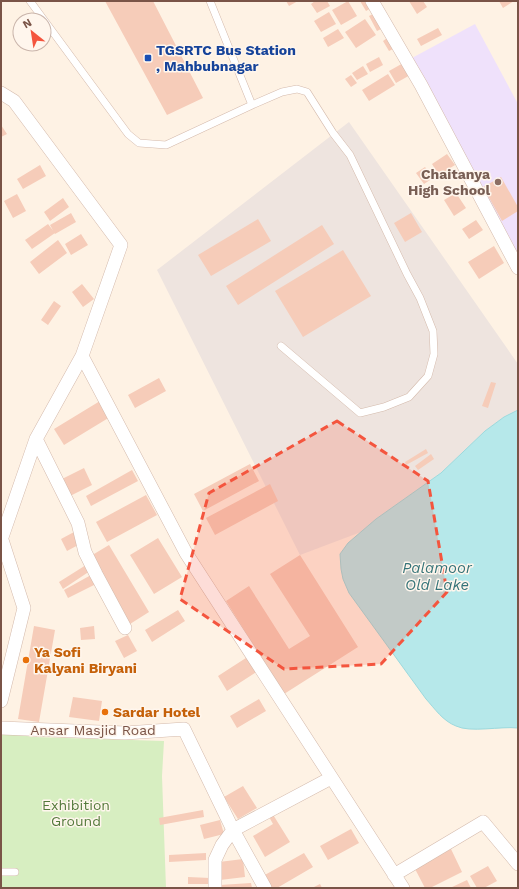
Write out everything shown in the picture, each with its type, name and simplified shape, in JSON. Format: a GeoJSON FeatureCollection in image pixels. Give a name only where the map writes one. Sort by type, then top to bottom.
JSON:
{"type":"FeatureCollection","features":[{"type":"Feature","properties":{"kind":"street"},"geometry":{"type":"LineString","coordinates":[[372,1],[421,85],[518,268]]}},
{"type":"Feature","properties":{"kind":"street"},"geometry":{"type":"LineString","coordinates":[[1,93],[14,101],[121,245],[82,356],[36,439],[1,540],[24,608],[1,701]]}},
{"type":"Feature","properties":{"kind":"street"},"geometry":{"type":"LineString","coordinates":[[82,356],[186,553],[403,888]]}},
{"type":"Feature","properties":{"kind":"street"},"geometry":{"type":"LineString","coordinates":[[36,439],[78,523],[85,552],[125,628]]}},
{"type":"Feature","properties":{"kind":"street","name":"Ansar Masjid Road"},"geometry":{"type":"LineString","coordinates":[[1,728],[125,733],[184,729],[233,830]]}},
{"type":"Feature","properties":{"kind":"street"},"geometry":{"type":"LineString","coordinates":[[215,888],[215,860],[222,845],[233,830],[331,778]]}},
{"type":"Feature","properties":{"kind":"street"},"geometry":{"type":"LineString","coordinates":[[394,874],[483,822],[518,864]]}},
{"type":"Feature","properties":{"kind":"street"},"geometry":{"type":"LineString","coordinates":[[233,830],[265,888]]}},
{"type":"Feature","properties":{"kind":"lane"},"geometry":{"type":"LineString","coordinates":[[30,1],[38,12]]}},
{"type":"Feature","properties":{"kind":"lane"},"geometry":{"type":"LineString","coordinates":[[210,1],[252,105]]}},
{"type":"Feature","properties":{"kind":"lane"},"geometry":{"type":"LineString","coordinates":[[52,31],[128,134],[139,143],[152,145],[166,144],[282,92],[296,89],[307,92],[333,134],[350,155],[420,298],[432,331],[434,354],[428,376],[409,397],[384,407],[360,413],[281,346]]}},
{"type":"Feature","properties":{"kind":"lane"},"geometry":{"type":"LineString","coordinates":[[1,872],[14,872]]}},
{"type":"Feature","properties":{"kind":"highlighted area"},"geometry":{"type":"Polygon","coordinates":[[[337,421],[428,481],[447,592],[381,664],[284,669],[180,599],[209,493],[337,421]]]}},
{"type":"Feature","properties":{"kind":"shaded area","name":"Chaitanya High School"},"geometry":{"type":"Polygon","coordinates":[[[475,24],[518,104],[518,259],[412,58],[475,24]]]}},
{"type":"Feature","properties":{"kind":"shaded area"},"geometry":{"type":"Polygon","coordinates":[[[349,122],[518,364],[518,410],[504,417],[485,431],[441,473],[376,519],[361,532],[300,555],[157,270],[349,122]]]}},
{"type":"Feature","properties":{"kind":"green space","name":"Exhibition Ground"},"geometry":{"type":"Polygon","coordinates":[[[1,732],[33,737],[164,741],[162,776],[166,888],[1,888],[1,732]]]}},
{"type":"Feature","properties":{"kind":"water","name":"Palamoor Old Lake"},"geometry":{"type":"Polygon","coordinates":[[[518,410],[518,728],[462,728],[447,721],[426,699],[349,593],[343,579],[340,554],[348,543],[376,519],[441,473],[485,431],[504,417],[518,410]]]}},
{"type":"Feature","properties":{"kind":"building"},"geometry":{"type":"Polygon","coordinates":[[[105,1],[153,1],[203,98],[167,115],[105,1]]]}},
{"type":"Feature","properties":{"kind":"building"},"geometry":{"type":"Polygon","coordinates":[[[286,1],[298,1],[289,6],[286,1]]]}},
{"type":"Feature","properties":{"kind":"building"},"geometry":{"type":"Polygon","coordinates":[[[315,1],[327,1],[330,6],[317,13],[311,4],[315,1]]]}},
{"type":"Feature","properties":{"kind":"building"},"geometry":{"type":"Polygon","coordinates":[[[348,1],[357,16],[341,25],[332,10],[348,1]]]}},
{"type":"Feature","properties":{"kind":"building"},"geometry":{"type":"Polygon","coordinates":[[[360,1],[369,1],[373,7],[366,11],[360,1]]]}},
{"type":"Feature","properties":{"kind":"building"},"geometry":{"type":"Polygon","coordinates":[[[409,1],[423,1],[427,7],[417,14],[409,1]]]}},
{"type":"Feature","properties":{"kind":"building"},"geometry":{"type":"Polygon","coordinates":[[[499,1],[514,1],[503,8],[499,1]]]}},
{"type":"Feature","properties":{"kind":"building"},"geometry":{"type":"Polygon","coordinates":[[[329,12],[336,24],[321,32],[314,21],[329,12]]]}},
{"type":"Feature","properties":{"kind":"building"},"geometry":{"type":"Polygon","coordinates":[[[377,12],[385,27],[377,31],[369,16],[377,12]]]}},
{"type":"Feature","properties":{"kind":"building"},"geometry":{"type":"Polygon","coordinates":[[[365,19],[376,35],[356,48],[345,32],[365,19]]]}},
{"type":"Feature","properties":{"kind":"building"},"geometry":{"type":"Polygon","coordinates":[[[438,28],[442,35],[421,46],[417,39],[438,28]]]}},
{"type":"Feature","properties":{"kind":"building"},"geometry":{"type":"Polygon","coordinates":[[[338,29],[344,38],[328,47],[323,38],[338,29]]]}},
{"type":"Feature","properties":{"kind":"building"},"geometry":{"type":"Polygon","coordinates":[[[390,36],[397,47],[389,51],[383,41],[390,36]]]}},
{"type":"Feature","properties":{"kind":"building"},"geometry":{"type":"Polygon","coordinates":[[[379,57],[383,65],[370,72],[366,64],[379,57]]]}},
{"type":"Feature","properties":{"kind":"building"},"geometry":{"type":"Polygon","coordinates":[[[405,62],[412,74],[396,83],[389,71],[405,62]]]}},
{"type":"Feature","properties":{"kind":"building"},"geometry":{"type":"Polygon","coordinates":[[[363,66],[368,74],[357,80],[352,73],[363,66]]]}},
{"type":"Feature","properties":{"kind":"building"},"geometry":{"type":"Polygon","coordinates":[[[388,74],[395,85],[369,101],[362,90],[388,74]]]}},
{"type":"Feature","properties":{"kind":"building"},"geometry":{"type":"Polygon","coordinates":[[[351,75],[357,83],[351,87],[345,79],[351,75]]]}},
{"type":"Feature","properties":{"kind":"building"},"geometry":{"type":"Polygon","coordinates":[[[1,125],[7,134],[1,137],[1,125]]]}},
{"type":"Feature","properties":{"kind":"building"},"geometry":{"type":"Polygon","coordinates":[[[447,154],[455,165],[439,175],[432,164],[447,154]]]}},
{"type":"Feature","properties":{"kind":"building"},"geometry":{"type":"Polygon","coordinates":[[[40,165],[46,176],[23,189],[17,179],[40,165]]]}},
{"type":"Feature","properties":{"kind":"building"},"geometry":{"type":"Polygon","coordinates":[[[425,167],[433,178],[424,184],[416,173],[425,167]]]}},
{"type":"Feature","properties":{"kind":"building"},"geometry":{"type":"Polygon","coordinates":[[[501,177],[518,207],[518,211],[502,221],[483,187],[501,177]]]}},
{"type":"Feature","properties":{"kind":"building"},"geometry":{"type":"Polygon","coordinates":[[[456,193],[466,208],[454,216],[444,200],[456,193]]]}},
{"type":"Feature","properties":{"kind":"building"},"geometry":{"type":"Polygon","coordinates":[[[17,194],[26,211],[13,218],[4,201],[17,194]]]}},
{"type":"Feature","properties":{"kind":"building"},"geometry":{"type":"Polygon","coordinates":[[[63,198],[69,207],[50,221],[44,212],[63,198]]]}},
{"type":"Feature","properties":{"kind":"building"},"geometry":{"type":"Polygon","coordinates":[[[71,213],[76,222],[55,234],[50,225],[71,213]]]}},
{"type":"Feature","properties":{"kind":"building"},"geometry":{"type":"Polygon","coordinates":[[[411,213],[422,232],[405,242],[394,223],[411,213]]]}},
{"type":"Feature","properties":{"kind":"building"},"geometry":{"type":"Polygon","coordinates":[[[258,219],[271,241],[211,276],[198,255],[258,219]]]}},
{"type":"Feature","properties":{"kind":"building"},"geometry":{"type":"Polygon","coordinates":[[[476,220],[483,230],[469,239],[462,229],[476,220]]]}},
{"type":"Feature","properties":{"kind":"building"},"geometry":{"type":"Polygon","coordinates":[[[48,224],[55,233],[32,249],[25,240],[48,224]]]}},
{"type":"Feature","properties":{"kind":"building"},"geometry":{"type":"Polygon","coordinates":[[[322,225],[334,244],[238,305],[226,286],[322,225]]]}},
{"type":"Feature","properties":{"kind":"building"},"geometry":{"type":"Polygon","coordinates":[[[81,234],[88,245],[71,255],[65,244],[81,234]]]}},
{"type":"Feature","properties":{"kind":"building"},"geometry":{"type":"Polygon","coordinates":[[[58,240],[67,253],[39,274],[30,262],[58,240]]]}},
{"type":"Feature","properties":{"kind":"building"},"geometry":{"type":"Polygon","coordinates":[[[494,246],[504,263],[479,279],[468,262],[494,246]]]}},
{"type":"Feature","properties":{"kind":"building"},"geometry":{"type":"Polygon","coordinates":[[[343,250],[371,296],[303,337],[275,291],[343,250]]]}},
{"type":"Feature","properties":{"kind":"building"},"geometry":{"type":"Polygon","coordinates":[[[82,284],[94,299],[83,307],[72,292],[82,284]]]}},
{"type":"Feature","properties":{"kind":"building"},"geometry":{"type":"Polygon","coordinates":[[[54,301],[61,306],[48,325],[41,320],[54,301]]]}},
{"type":"Feature","properties":{"kind":"building"},"geometry":{"type":"Polygon","coordinates":[[[159,378],[166,391],[135,408],[128,395],[159,378]]]}},
{"type":"Feature","properties":{"kind":"building"},"geometry":{"type":"Polygon","coordinates":[[[491,382],[496,383],[488,408],[482,406],[491,382]]]}},
{"type":"Feature","properties":{"kind":"building"},"geometry":{"type":"Polygon","coordinates":[[[100,401],[110,417],[64,445],[54,429],[100,401]]]}},
{"type":"Feature","properties":{"kind":"building"},"geometry":{"type":"Polygon","coordinates":[[[426,449],[428,453],[406,465],[405,462],[426,449]]]}},
{"type":"Feature","properties":{"kind":"building"},"geometry":{"type":"Polygon","coordinates":[[[431,454],[434,459],[418,470],[415,466],[431,454]]]}},
{"type":"Feature","properties":{"kind":"building"},"geometry":{"type":"Polygon","coordinates":[[[250,464],[259,481],[203,511],[194,494],[250,464]]]}},
{"type":"Feature","properties":{"kind":"building"},"geometry":{"type":"Polygon","coordinates":[[[84,468],[92,485],[70,496],[62,479],[84,468]]]}},
{"type":"Feature","properties":{"kind":"building"},"geometry":{"type":"Polygon","coordinates":[[[132,470],[138,481],[91,506],[86,496],[132,470]]]}},
{"type":"Feature","properties":{"kind":"building"},"geometry":{"type":"Polygon","coordinates":[[[270,484],[278,501],[215,535],[206,518],[270,484]]]}},
{"type":"Feature","properties":{"kind":"building"},"geometry":{"type":"Polygon","coordinates":[[[146,495],[157,515],[107,542],[96,522],[146,495]]]}},
{"type":"Feature","properties":{"kind":"building"},"geometry":{"type":"Polygon","coordinates":[[[74,532],[80,544],[67,551],[61,539],[74,532]]]}},
{"type":"Feature","properties":{"kind":"building"},"geometry":{"type":"Polygon","coordinates":[[[158,538],[182,577],[154,594],[130,555],[158,538]]]}},
{"type":"Feature","properties":{"kind":"building"},"geometry":{"type":"Polygon","coordinates":[[[109,545],[149,612],[130,624],[89,557],[109,545]]]}},
{"type":"Feature","properties":{"kind":"building"},"geometry":{"type":"Polygon","coordinates":[[[300,555],[358,647],[284,694],[226,601],[249,586],[289,649],[310,636],[270,574],[300,555]]]}},
{"type":"Feature","properties":{"kind":"building"},"geometry":{"type":"Polygon","coordinates":[[[86,565],[90,571],[63,589],[59,582],[86,565]]]}},
{"type":"Feature","properties":{"kind":"building"},"geometry":{"type":"Polygon","coordinates":[[[91,575],[96,584],[68,598],[64,590],[91,575]]]}},
{"type":"Feature","properties":{"kind":"building"},"geometry":{"type":"Polygon","coordinates":[[[178,610],[185,621],[152,642],[145,630],[178,610]]]}},
{"type":"Feature","properties":{"kind":"building"},"geometry":{"type":"Polygon","coordinates":[[[34,626],[55,630],[39,722],[18,719],[34,626]]]}},
{"type":"Feature","properties":{"kind":"building"},"geometry":{"type":"Polygon","coordinates":[[[94,626],[95,639],[81,640],[80,628],[94,626]]]}},
{"type":"Feature","properties":{"kind":"building"},"geometry":{"type":"Polygon","coordinates":[[[128,635],[137,651],[124,658],[115,641],[128,635]]]}},
{"type":"Feature","properties":{"kind":"building"},"geometry":{"type":"Polygon","coordinates":[[[249,656],[258,671],[227,691],[218,676],[249,656]]]}},
{"type":"Feature","properties":{"kind":"building"},"geometry":{"type":"Polygon","coordinates":[[[73,697],[102,701],[99,721],[69,717],[73,697]]]}},
{"type":"Feature","properties":{"kind":"building"},"geometry":{"type":"Polygon","coordinates":[[[259,699],[266,711],[237,728],[230,716],[259,699]]]}},
{"type":"Feature","properties":{"kind":"building"},"geometry":{"type":"Polygon","coordinates":[[[243,786],[257,808],[238,819],[224,797],[243,786]]]}},
{"type":"Feature","properties":{"kind":"building"},"geometry":{"type":"Polygon","coordinates":[[[203,810],[204,817],[160,825],[159,818],[203,810]]]}},
{"type":"Feature","properties":{"kind":"building"},"geometry":{"type":"Polygon","coordinates":[[[272,813],[290,842],[265,857],[253,836],[273,824],[268,815],[272,813]]]}},
{"type":"Feature","properties":{"kind":"building"},"geometry":{"type":"Polygon","coordinates":[[[220,820],[224,834],[204,839],[200,825],[220,820]]]}},
{"type":"Feature","properties":{"kind":"building"},"geometry":{"type":"Polygon","coordinates":[[[351,829],[359,843],[328,860],[320,846],[351,829]]]}},
{"type":"Feature","properties":{"kind":"building"},"geometry":{"type":"Polygon","coordinates":[[[451,849],[462,872],[430,888],[425,888],[414,867],[451,849]]]}},
{"type":"Feature","properties":{"kind":"building"},"geometry":{"type":"Polygon","coordinates":[[[206,853],[206,860],[169,862],[169,855],[206,853]]]}},
{"type":"Feature","properties":{"kind":"building"},"geometry":{"type":"Polygon","coordinates":[[[304,853],[313,867],[277,888],[270,888],[263,876],[304,853]]]}},
{"type":"Feature","properties":{"kind":"building"},"geometry":{"type":"Polygon","coordinates":[[[243,859],[245,877],[220,880],[219,862],[243,859]]]}},
{"type":"Feature","properties":{"kind":"building"},"geometry":{"type":"Polygon","coordinates":[[[488,866],[497,881],[484,888],[477,888],[470,876],[488,866]]]}},
{"type":"Feature","properties":{"kind":"building"},"geometry":{"type":"Polygon","coordinates":[[[188,877],[210,878],[210,884],[188,884],[188,877]]]}},
{"type":"Feature","properties":{"kind":"building"},"geometry":{"type":"Polygon","coordinates":[[[467,880],[471,888],[450,888],[467,880]]]}},
{"type":"Feature","properties":{"kind":"building"},"geometry":{"type":"Polygon","coordinates":[[[251,883],[252,888],[220,888],[220,885],[251,883]]]}},
{"type":"Feature","properties":{"kind":"building"},"geometry":{"type":"Polygon","coordinates":[[[320,884],[322,888],[312,888],[320,884]]]}},
{"type":"Feature","properties":{"kind":"place","name":"TGSRTC Bus Station , Mahbubnagar"},"geometry":{"type":"Point","coordinates":[148,58]}},
{"type":"Feature","properties":{"kind":"place","name":"Chaitanya High School"},"geometry":{"type":"Point","coordinates":[498,182]}},
{"type":"Feature","properties":{"kind":"place","name":"Ya Sofi Kalyani Biryani"},"geometry":{"type":"Point","coordinates":[26,660]}},
{"type":"Feature","properties":{"kind":"place","name":"Sardar Hotel"},"geometry":{"type":"Point","coordinates":[105,712]}}]}
